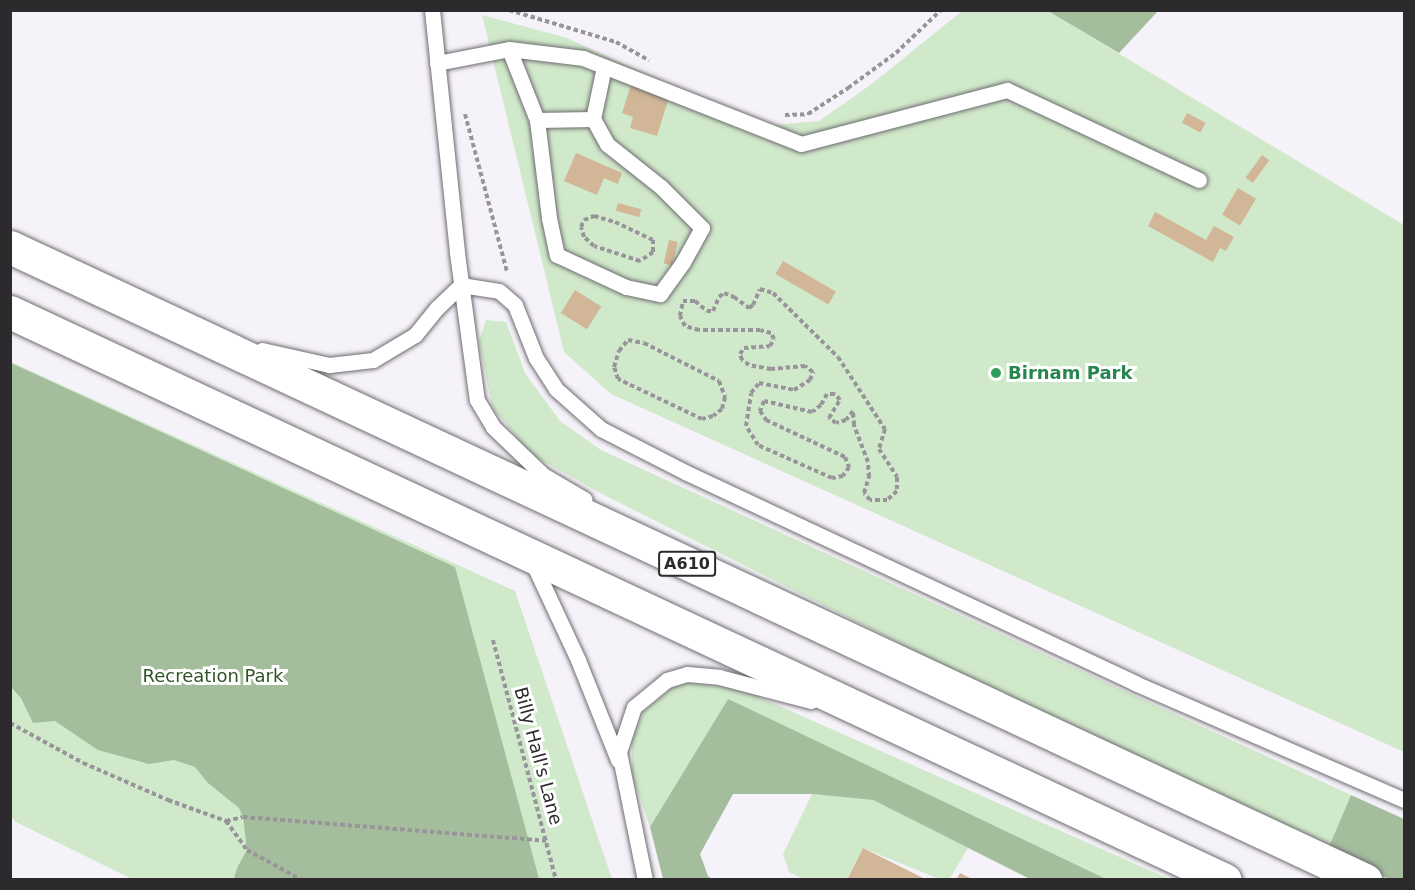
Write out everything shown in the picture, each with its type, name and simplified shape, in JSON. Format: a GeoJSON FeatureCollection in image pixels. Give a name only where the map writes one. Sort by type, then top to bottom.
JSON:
{"type":"FeatureCollection","features":[{"type":"Feature","properties":{"kind":"highway","name":"A610"},"geometry":{"type":"LineString","coordinates":[[10,247],[204,335],[663,553],[1365,879]]}},
{"type":"Feature","properties":{"kind":"highway"},"geometry":{"type":"LineString","coordinates":[[10,312],[1225,879]]}},
{"type":"Feature","properties":{"kind":"lane"},"geometry":{"type":"LineString","coordinates":[[432,10],[461,285],[477,400],[493,427],[543,475],[592,504],[663,553]]}},
{"type":"Feature","properties":{"kind":"lane"},"geometry":{"type":"LineString","coordinates":[[437,63],[509,49],[583,58],[801,144],[1007,90],[1199,180]]}},
{"type":"Feature","properties":{"kind":"lane"},"geometry":{"type":"LineString","coordinates":[[509,49],[537,120],[549,218],[557,255],[626,287],[660,294],[683,262],[702,228],[661,187],[607,144],[593,119],[604,67]]}},
{"type":"Feature","properties":{"kind":"lane"},"geometry":{"type":"LineString","coordinates":[[537,120],[593,119]]}},
{"type":"Feature","properties":{"kind":"lane"},"geometry":{"type":"LineString","coordinates":[[461,285],[499,291],[515,305],[536,358],[556,389],[601,429],[687,473],[1135,683],[1404,800]]}},
{"type":"Feature","properties":{"kind":"lane"},"geometry":{"type":"LineString","coordinates":[[204,335],[329,365],[373,360],[415,335],[437,308],[461,285]]}},
{"type":"Feature","properties":{"kind":"lane"},"geometry":{"type":"LineString","coordinates":[[528,553],[578,660],[623,774]]}},
{"type":"Feature","properties":{"kind":"lane"},"geometry":{"type":"LineString","coordinates":[[645,879],[619,752],[634,707],[667,680],[687,674],[719,677],[870,715]]}},
{"type":"Feature","properties":{"kind":"path"},"geometry":{"type":"LineString","coordinates":[[509,10],[616,42],[655,63]]}},
{"type":"Feature","properties":{"kind":"path"},"geometry":{"type":"LineString","coordinates":[[777,115],[808,114],[896,53],[940,10]]}},
{"type":"Feature","properties":{"kind":"path"},"geometry":{"type":"LineString","coordinates":[[463,105],[515,305]]}},
{"type":"Feature","properties":{"kind":"path"},"geometry":{"type":"LineString","coordinates":[[594,216],[615,222],[652,240],[653,252],[640,261],[594,246],[584,237],[581,227],[584,220],[594,216]]}},
{"type":"Feature","properties":{"kind":"path"},"geometry":{"type":"LineString","coordinates":[[760,289],[773,293],[838,357],[885,429],[879,449],[897,477],[897,491],[887,500],[870,500],[864,493],[869,477],[867,462],[854,425],[853,411],[846,420],[836,423],[829,418],[840,400],[835,394],[827,394],[821,405],[812,412],[764,401],[760,411],[766,420],[845,457],[849,467],[843,476],[832,478],[758,445],[746,426],[751,393],[759,382],[794,390],[810,380],[813,372],[805,366],[771,369],[749,365],[742,360],[740,354],[744,348],[770,346],[774,339],[771,333],[760,330],[699,330],[686,326],[680,316],[683,301],[695,301],[707,311],[713,311],[719,297],[724,293],[734,297],[748,308],[753,305],[760,289]]}},
{"type":"Feature","properties":{"kind":"path"},"geometry":{"type":"LineString","coordinates":[[628,340],[644,343],[719,381],[725,396],[722,409],[713,416],[702,419],[618,379],[614,367],[619,351],[628,340]]}},
{"type":"Feature","properties":{"kind":"path","name":"Billy Hall's Lane"},"geometry":{"type":"LineString","coordinates":[[493,640],[556,879]]}},
{"type":"Feature","properties":{"kind":"path"},"geometry":{"type":"LineString","coordinates":[[10,723],[83,763],[168,800],[226,821],[243,817],[546,841]]}},
{"type":"Feature","properties":{"kind":"path"},"geometry":{"type":"LineString","coordinates":[[226,821],[247,850],[302,879]]}},
{"type":"Feature","properties":{"kind":"green space","name":"Birnam Park"},"geometry":{"type":"Polygon","coordinates":[[[962,11],[1048,11],[1404,225],[1404,752],[611,394],[564,352],[482,15],[567,38],[681,90],[774,125],[819,121],[873,83],[962,11]]]}},
{"type":"Feature","properties":{"kind":"green space"},"geometry":{"type":"Polygon","coordinates":[[[1048,11],[1158,11],[1119,53],[1048,11]]]}},
{"type":"Feature","properties":{"kind":"green space"},"geometry":{"type":"Polygon","coordinates":[[[486,320],[506,322],[525,373],[560,421],[601,450],[1351,795],[1328,849],[1183,785],[600,493],[532,455],[492,407],[479,341],[486,320]]]}},
{"type":"Feature","properties":{"kind":"green space","name":"Recreation Park"},"geometry":{"type":"Polygon","coordinates":[[[11,362],[515,591],[612,879],[132,879],[16,822],[11,816],[11,362]]]}},
{"type":"Feature","properties":{"kind":"green space","name":"Recreation Park"},"geometry":{"type":"Polygon","coordinates":[[[11,363],[455,567],[539,879],[234,879],[247,850],[243,817],[239,808],[208,783],[195,767],[174,760],[149,764],[98,750],[55,721],[33,723],[21,698],[11,687],[11,363]]]}},
{"type":"Feature","properties":{"kind":"green space"},"geometry":{"type":"Polygon","coordinates":[[[680,682],[739,688],[1169,879],[1106,879],[728,699],[650,827],[632,775],[632,739],[644,711],[680,682]]]}},
{"type":"Feature","properties":{"kind":"green space"},"geometry":{"type":"Polygon","coordinates":[[[728,699],[1106,879],[1030,879],[873,800],[812,794],[733,794],[700,854],[708,876],[712,879],[663,879],[650,827],[728,699]]]}},
{"type":"Feature","properties":{"kind":"green space"},"geometry":{"type":"Polygon","coordinates":[[[812,794],[873,800],[968,848],[949,880],[939,879],[863,848],[847,879],[803,879],[789,872],[783,854],[812,794]]]}},
{"type":"Feature","properties":{"kind":"green space"},"geometry":{"type":"Polygon","coordinates":[[[1351,795],[1404,819],[1404,879],[1389,879],[1328,849],[1351,795]]]}},
{"type":"Feature","properties":{"kind":"building"},"geometry":{"type":"Polygon","coordinates":[[[631,85],[669,97],[657,136],[630,128],[633,117],[622,113],[631,85]]]}},
{"type":"Feature","properties":{"kind":"building"},"geometry":{"type":"Polygon","coordinates":[[[1187,113],[1206,123],[1200,133],[1182,123],[1187,113]]]}},
{"type":"Feature","properties":{"kind":"building"},"geometry":{"type":"Polygon","coordinates":[[[576,153],[622,173],[618,184],[604,178],[597,195],[564,181],[576,153]]]}},
{"type":"Feature","properties":{"kind":"building"},"geometry":{"type":"Polygon","coordinates":[[[1262,155],[1269,160],[1253,183],[1246,178],[1262,155]]]}},
{"type":"Feature","properties":{"kind":"building"},"geometry":{"type":"Polygon","coordinates":[[[1238,188],[1256,199],[1240,225],[1222,215],[1238,188]]]}},
{"type":"Feature","properties":{"kind":"building"},"geometry":{"type":"Polygon","coordinates":[[[618,203],[641,209],[639,217],[616,211],[618,203]]]}},
{"type":"Feature","properties":{"kind":"building"},"geometry":{"type":"Polygon","coordinates":[[[1155,212],[1206,240],[1214,226],[1234,237],[1226,251],[1220,248],[1213,262],[1148,226],[1155,212]]]}},
{"type":"Feature","properties":{"kind":"building"},"geometry":{"type":"Polygon","coordinates":[[[669,240],[678,242],[672,265],[664,263],[669,240]]]}},
{"type":"Feature","properties":{"kind":"building"},"geometry":{"type":"Polygon","coordinates":[[[783,261],[836,292],[828,304],[776,274],[783,261]]]}},
{"type":"Feature","properties":{"kind":"building"},"geometry":{"type":"Polygon","coordinates":[[[575,290],[601,306],[587,329],[561,313],[575,290]]]}},
{"type":"Feature","properties":{"kind":"building"},"geometry":{"type":"Polygon","coordinates":[[[863,848],[927,880],[847,880],[863,848]]]}},
{"type":"Feature","properties":{"kind":"building"},"geometry":{"type":"Polygon","coordinates":[[[960,873],[974,880],[956,880],[960,873]]]}},
{"type":"Feature","properties":{"kind":"place","name":"Birnam Park"},"geometry":{"type":"Point","coordinates":[996,373]}}]}
